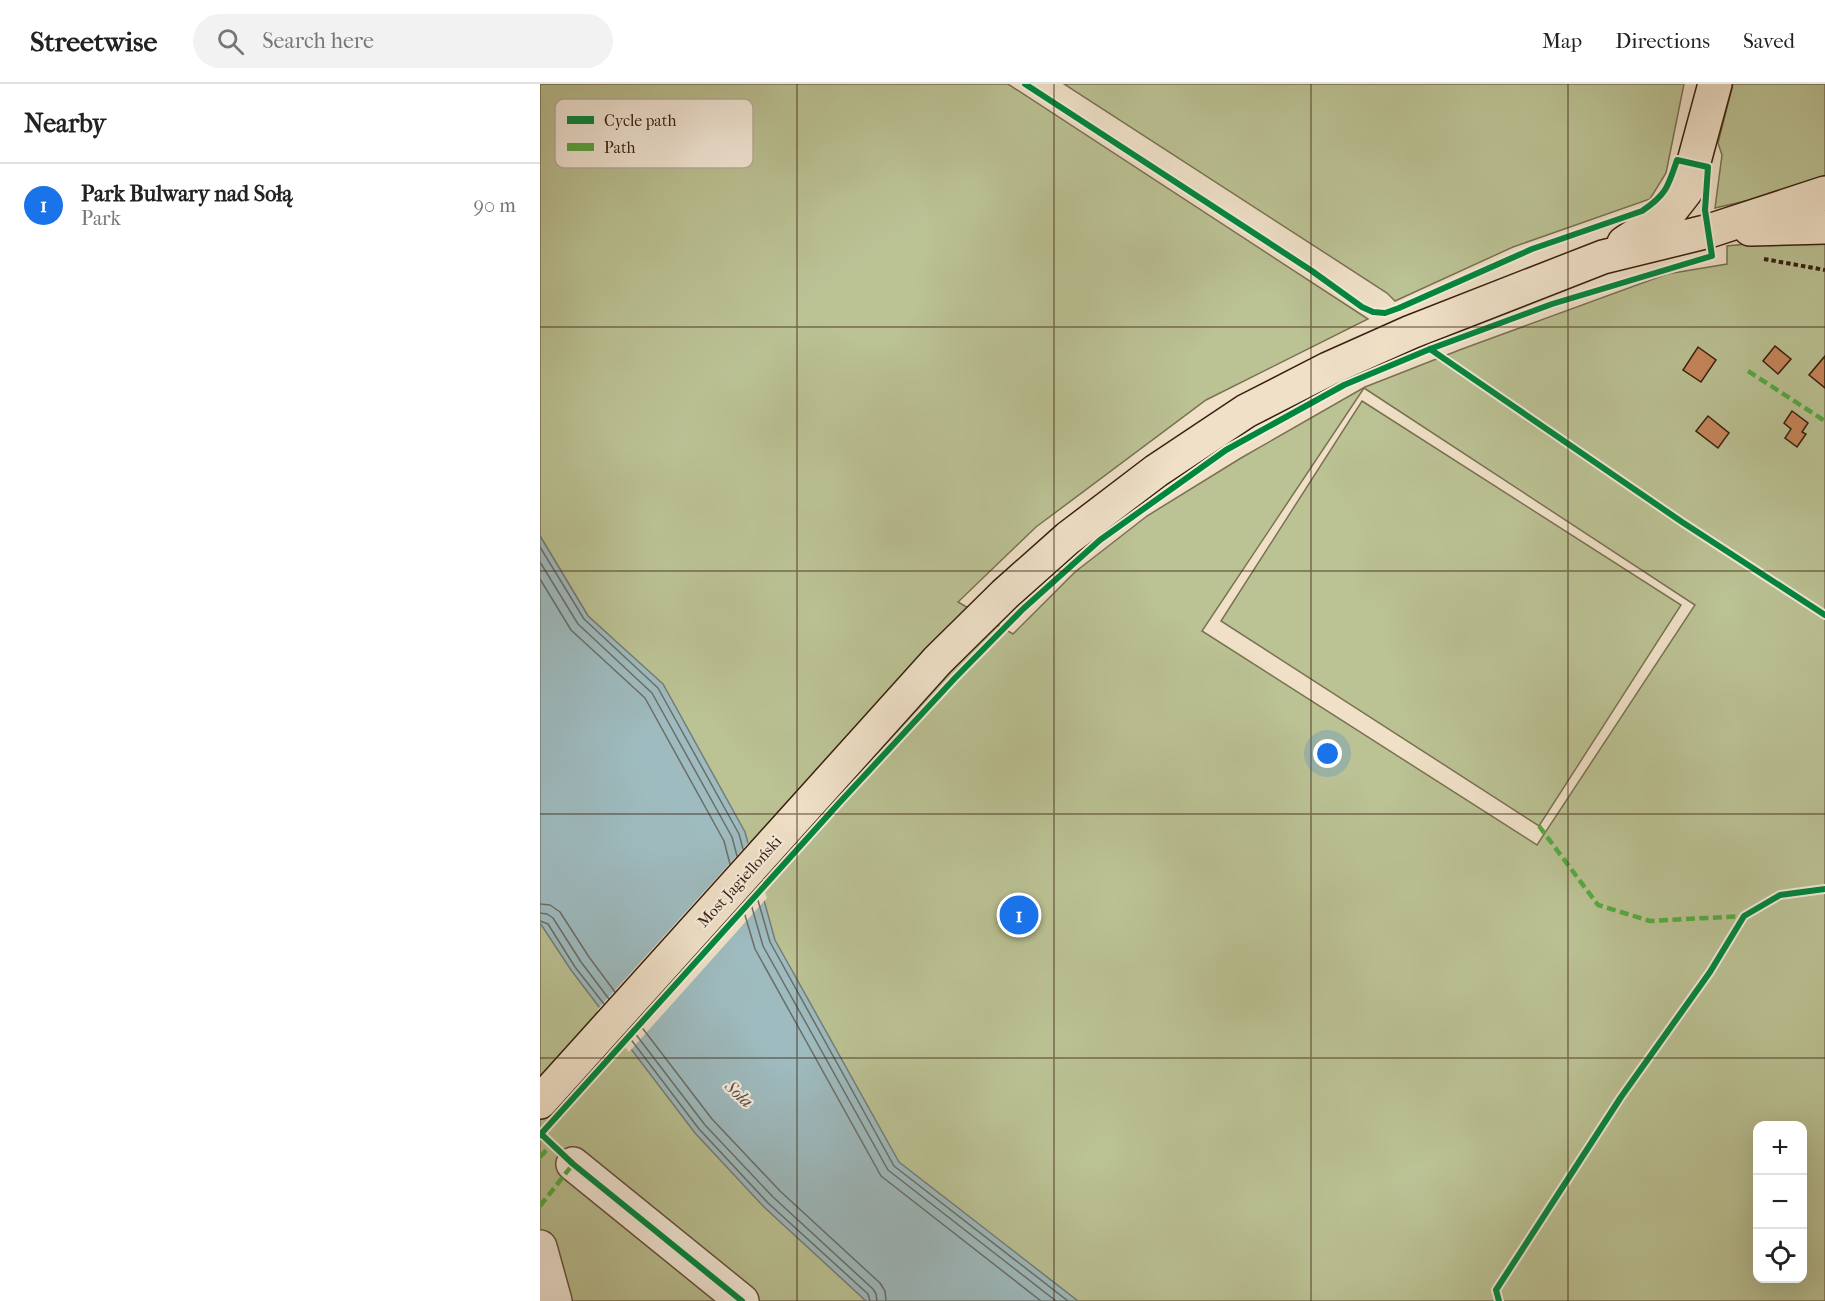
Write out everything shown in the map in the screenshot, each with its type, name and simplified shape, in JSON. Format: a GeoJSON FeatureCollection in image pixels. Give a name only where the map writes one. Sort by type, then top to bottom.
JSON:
{"type":"FeatureCollection","features":[{"type":"Feature","properties":{"kind":"main road"},"geometry":{"type":"LineString","coordinates":[[1603,257],[1668,214],[1686,191],[1715,84]]}},
{"type":"Feature","properties":{"kind":"main road"},"geometry":{"type":"LineString","coordinates":[[1603,257],[1709,231],[1825,193]]}},
{"type":"Feature","properties":{"kind":"main road"},"geometry":{"type":"LineString","coordinates":[[1709,231],[1825,227]]}},
{"type":"Feature","properties":{"kind":"main road","name":"Most Jagielloński"},"geometry":{"type":"LineString","coordinates":[[540,1102],[938,660],[1005,594],[1068,538],[1156,471],[1246,411],[1328,369],[1411,332],[1603,257]]}},
{"type":"Feature","properties":{"kind":"street"},"geometry":{"type":"LineString","coordinates":[[573,1164],[741,1301]]}},
{"type":"Feature","properties":{"kind":"street"},"geometry":{"type":"LineString","coordinates":[[540,1247],[555,1301]]}},
{"type":"Feature","properties":{"kind":"path"},"geometry":{"type":"LineString","coordinates":[[1759,259],[1825,270]]}},
{"type":"Feature","properties":{"kind":"path"},"geometry":{"type":"LineString","coordinates":[[1499,1301],[1496,1290],[1621,1096],[1710,972],[1744,916],[1780,895],[1825,889]]}},
{"type":"Feature","properties":{"kind":"green space"},"geometry":{"type":"Polygon","coordinates":[[[540,84],[1008,84],[1368,319],[1206,400],[1036,527],[958,602],[1013,634],[1075,572],[1147,516],[1241,458],[1365,387],[1667,274],[1727,264],[1727,246],[1825,236],[1825,1301],[540,1301],[540,725],[610,636],[588,616],[540,536],[540,84]],[[1364,388],[1202,631],[1537,845],[1695,605],[1364,388]]]}},
{"type":"Feature","properties":{"kind":"green space"},"geometry":{"type":"Polygon","coordinates":[[[1064,84],[1684,84],[1666,173],[1650,199],[1513,247],[1395,301],[1387,293],[1064,84]]]}},
{"type":"Feature","properties":{"kind":"green space"},"geometry":{"type":"Polygon","coordinates":[[[1733,84],[1825,84],[1825,181],[1823,183],[1715,208],[1722,155],[1718,143],[1733,84]]]}},
{"type":"Feature","properties":{"kind":"green space"},"geometry":{"type":"Polygon","coordinates":[[[1362,401],[1681,605],[1539,826],[1221,621],[1362,401]]]}},
{"type":"Feature","properties":{"kind":"water","name":"Soła"},"geometry":{"type":"Polygon","coordinates":[[[540,536],[588,616],[663,684],[745,832],[775,940],[899,1162],[1078,1301],[866,1301],[764,1207],[695,1133],[571,970],[540,923],[540,536]]]}},
{"type":"Feature","properties":{"kind":"pier"},"geometry":{"type":"Polygon","coordinates":[[[750,841],[767,898],[629,1052],[597,1010],[750,841]]]}},
{"type":"Feature","properties":{"kind":"building"},"geometry":{"type":"Polygon","coordinates":[[[1775,346],[1791,359],[1778,374],[1763,361],[1775,346]]]}},
{"type":"Feature","properties":{"kind":"building"},"geometry":{"type":"Polygon","coordinates":[[[1698,347],[1716,360],[1701,382],[1683,370],[1698,347]]]}},
{"type":"Feature","properties":{"kind":"building"},"geometry":{"type":"Polygon","coordinates":[[[1825,356],[1825,388],[1809,375],[1825,356]]]}},
{"type":"Feature","properties":{"kind":"building"},"geometry":{"type":"Polygon","coordinates":[[[1792,411],[1808,423],[1802,432],[1806,434],[1797,447],[1785,438],[1791,429],[1784,423],[1792,411]]]}},
{"type":"Feature","properties":{"kind":"building"},"geometry":{"type":"Polygon","coordinates":[[[1708,416],[1729,433],[1718,448],[1696,431],[1708,416]]]}},
{"type":"Feature","properties":{"kind":"marked path"},"geometry":{"type":"LineString","coordinates":[[1748,371],[1825,421]]}},
{"type":"Feature","properties":{"kind":"marked path"},"geometry":{"type":"LineString","coordinates":[[1539,826],[1598,905],[1650,921],[1744,916]]}},
{"type":"Feature","properties":{"kind":"marked path"},"geometry":{"type":"LineString","coordinates":[[540,1157],[552,1144]]}},
{"type":"Feature","properties":{"kind":"marked path"},"geometry":{"type":"LineString","coordinates":[[540,1206],[573,1164]]}},
{"type":"Feature","properties":{"kind":"cycle path"},"geometry":{"type":"LineString","coordinates":[[540,1135],[955,678],[1023,609],[1100,540],[1226,450],[1344,385],[1430,349],[1552,304],[1712,256],[1705,210],[1708,167],[1677,160],[1665,190],[1642,211],[1532,249],[1399,308],[1385,313],[1373,312],[1362,307],[1312,271],[1025,84]]}},
{"type":"Feature","properties":{"kind":"cycle path"},"geometry":{"type":"LineString","coordinates":[[1430,349],[1682,522],[1825,615]]}},
{"type":"Feature","properties":{"kind":"cycle path"},"geometry":{"type":"LineString","coordinates":[[1499,1301],[1496,1290],[1621,1097],[1710,972],[1744,916],[1780,895],[1825,889]]}},
{"type":"Feature","properties":{"kind":"cycle path"},"geometry":{"type":"LineString","coordinates":[[540,1133],[573,1164],[742,1301]]}},
{"type":"Feature","properties":{"kind":"place","name":"Park Bulwary nad Sołą"},"geometry":{"type":"Point","coordinates":[1019,915]}}]}
